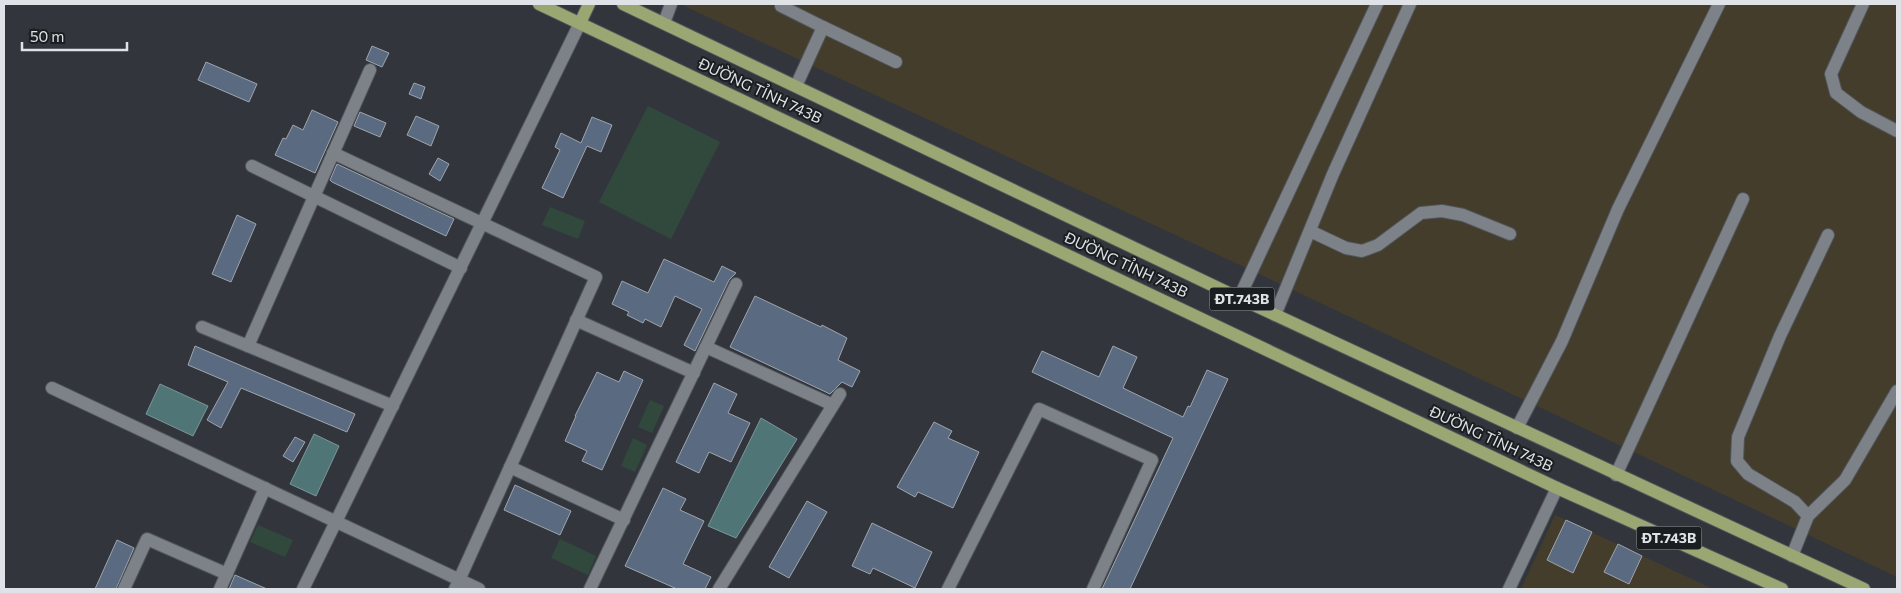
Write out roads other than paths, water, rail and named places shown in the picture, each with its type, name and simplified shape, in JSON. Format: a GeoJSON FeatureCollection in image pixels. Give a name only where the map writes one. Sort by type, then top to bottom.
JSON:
{"type":"FeatureCollection","features":[{"type":"Feature","properties":{"kind":"main road","name":"ĐƯỜNG TỈNH 743B"},"geometry":{"type":"LineString","coordinates":[[539,4],[1557,488],[1782,589]]}},
{"type":"Feature","properties":{"kind":"main road"},"geometry":{"type":"LineString","coordinates":[[580,23],[589,4]]}},
{"type":"Feature","properties":{"kind":"main road","name":"ĐƯỜNG TỈNH 743B"},"geometry":{"type":"LineString","coordinates":[[623,4],[1275,315],[1792,556],[1841,584],[1864,589]]}},
{"type":"Feature","properties":{"kind":"street"},"geometry":{"type":"LineString","coordinates":[[664,23],[671,4]]}},
{"type":"Feature","properties":{"kind":"street"},"geometry":{"type":"LineString","coordinates":[[782,4],[781,6],[896,62]]}},
{"type":"Feature","properties":{"kind":"street"},"geometry":{"type":"LineString","coordinates":[[1239,298],[1377,4]]}},
{"type":"Feature","properties":{"kind":"street"},"geometry":{"type":"LineString","coordinates":[[1275,315],[1334,174],[1410,4]]}},
{"type":"Feature","properties":{"kind":"street"},"geometry":{"type":"LineString","coordinates":[[1516,428],[1562,341],[1618,209],[1719,4]]}},
{"type":"Feature","properties":{"kind":"street"},"geometry":{"type":"LineString","coordinates":[[1863,4],[1831,74],[1836,93],[1861,112],[1897,131]]}},
{"type":"Feature","properties":{"kind":"street"},"geometry":{"type":"LineString","coordinates":[[303,589],[580,23]]}},
{"type":"Feature","properties":{"kind":"street"},"geometry":{"type":"LineString","coordinates":[[796,86],[823,27]]}},
{"type":"Feature","properties":{"kind":"street"},"geometry":{"type":"LineString","coordinates":[[248,346],[370,70]]}},
{"type":"Feature","properties":{"kind":"street"},"geometry":{"type":"LineString","coordinates":[[333,153],[596,276],[457,584]]}},
{"type":"Feature","properties":{"kind":"street"},"geometry":{"type":"LineString","coordinates":[[252,166],[461,268]]}},
{"type":"Feature","properties":{"kind":"street"},"geometry":{"type":"LineString","coordinates":[[1616,475],[1743,199]]}},
{"type":"Feature","properties":{"kind":"street"},"geometry":{"type":"LineString","coordinates":[[1310,231],[1346,248],[1362,251],[1378,245],[1421,213],[1442,211],[1463,215],[1510,234]]}},
{"type":"Feature","properties":{"kind":"street"},"geometry":{"type":"LineString","coordinates":[[1808,516],[1795,502],[1748,474],[1738,461],[1738,438],[1780,336],[1828,235]]}},
{"type":"Feature","properties":{"kind":"street"},"geometry":{"type":"LineString","coordinates":[[590,589],[736,284]]}},
{"type":"Feature","properties":{"kind":"street"},"geometry":{"type":"LineString","coordinates":[[576,320],[694,373]]}},
{"type":"Feature","properties":{"kind":"street"},"geometry":{"type":"LineString","coordinates":[[202,327],[393,406]]}},
{"type":"Feature","properties":{"kind":"street"},"geometry":{"type":"LineString","coordinates":[[706,347],[836,399],[718,589]]}},
{"type":"Feature","properties":{"kind":"street"},"geometry":{"type":"LineString","coordinates":[[52,388],[336,522],[457,584],[480,589]]}},
{"type":"Feature","properties":{"kind":"street"},"geometry":{"type":"LineString","coordinates":[[1792,556],[1808,516],[1844,480],[1897,391]]}},
{"type":"Feature","properties":{"kind":"street"},"geometry":{"type":"LineString","coordinates":[[948,589],[1039,409],[1152,460],[1093,589]]}},
{"type":"Feature","properties":{"kind":"street"},"geometry":{"type":"LineString","coordinates":[[510,467],[624,520]]}},
{"type":"Feature","properties":{"kind":"street"},"geometry":{"type":"LineString","coordinates":[[220,589],[265,488]]}},
{"type":"Feature","properties":{"kind":"street"},"geometry":{"type":"LineString","coordinates":[[1509,589],[1557,488]]}},
{"type":"Feature","properties":{"kind":"street"},"geometry":{"type":"LineString","coordinates":[[124,589],[147,539],[226,574]]}}]}
